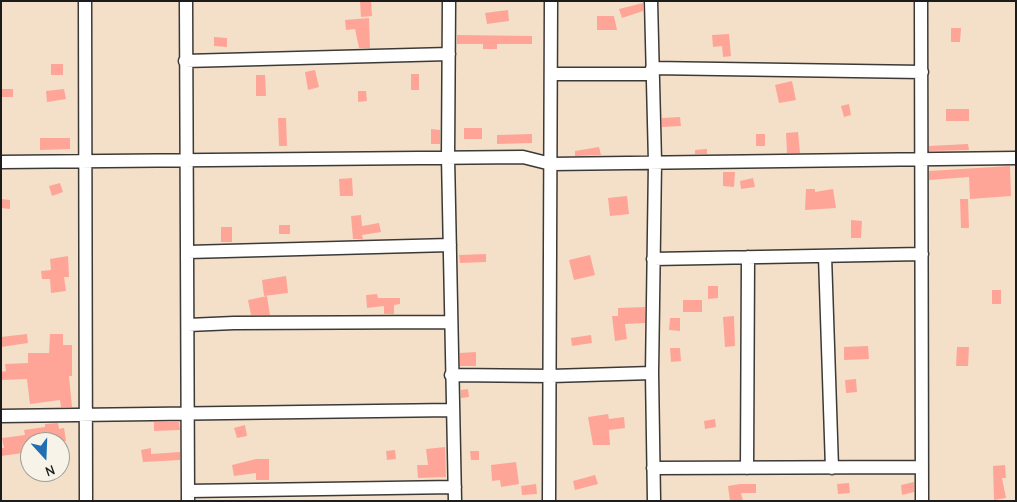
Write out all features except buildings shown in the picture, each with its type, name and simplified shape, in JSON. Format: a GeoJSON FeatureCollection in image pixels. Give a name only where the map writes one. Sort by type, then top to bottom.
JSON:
{"type":"FeatureCollection","features":[{"type":"Feature","properties":{"kind":"street"},"geometry":{"type":"LineString","coordinates":[[85,1],[86,501]]}},
{"type":"Feature","properties":{"kind":"street"},"geometry":{"type":"LineString","coordinates":[[186,1],[188,496],[455,488]]}},
{"type":"Feature","properties":{"kind":"street"},"geometry":{"type":"LineString","coordinates":[[448,1],[450,322],[455,501]]}},
{"type":"Feature","properties":{"kind":"street"},"geometry":{"type":"LineString","coordinates":[[549,501],[551,1]]}},
{"type":"Feature","properties":{"kind":"street"},"geometry":{"type":"LineString","coordinates":[[651,1],[655,162],[652,373],[654,501]]}},
{"type":"Feature","properties":{"kind":"street"},"geometry":{"type":"LineString","coordinates":[[921,1],[922,501]]}},
{"type":"Feature","properties":{"kind":"street"},"geometry":{"type":"LineString","coordinates":[[185,61],[449,54]]}},
{"type":"Feature","properties":{"kind":"street"},"geometry":{"type":"LineString","coordinates":[[551,74],[652,71],[922,72]]}},
{"type":"Feature","properties":{"kind":"street"},"geometry":{"type":"LineString","coordinates":[[1,162],[523,156],[551,164],[1016,158]]}},
{"type":"Feature","properties":{"kind":"street"},"geometry":{"type":"LineString","coordinates":[[188,252],[450,244]]}},
{"type":"Feature","properties":{"kind":"street"},"geometry":{"type":"LineString","coordinates":[[653,259],[922,254]]}},
{"type":"Feature","properties":{"kind":"street"},"geometry":{"type":"LineString","coordinates":[[825,256],[832,468]]}},
{"type":"Feature","properties":{"kind":"street"},"geometry":{"type":"LineString","coordinates":[[747,468],[748,257]]}},
{"type":"Feature","properties":{"kind":"street"},"geometry":{"type":"LineString","coordinates":[[188,326],[450,322]]}},
{"type":"Feature","properties":{"kind":"street"},"geometry":{"type":"LineString","coordinates":[[451,374],[551,376],[652,373]]}},
{"type":"Feature","properties":{"kind":"street"},"geometry":{"type":"LineString","coordinates":[[1,416],[452,410]]}},
{"type":"Feature","properties":{"kind":"street"},"geometry":{"type":"LineString","coordinates":[[653,468],[922,467]]}}]}
